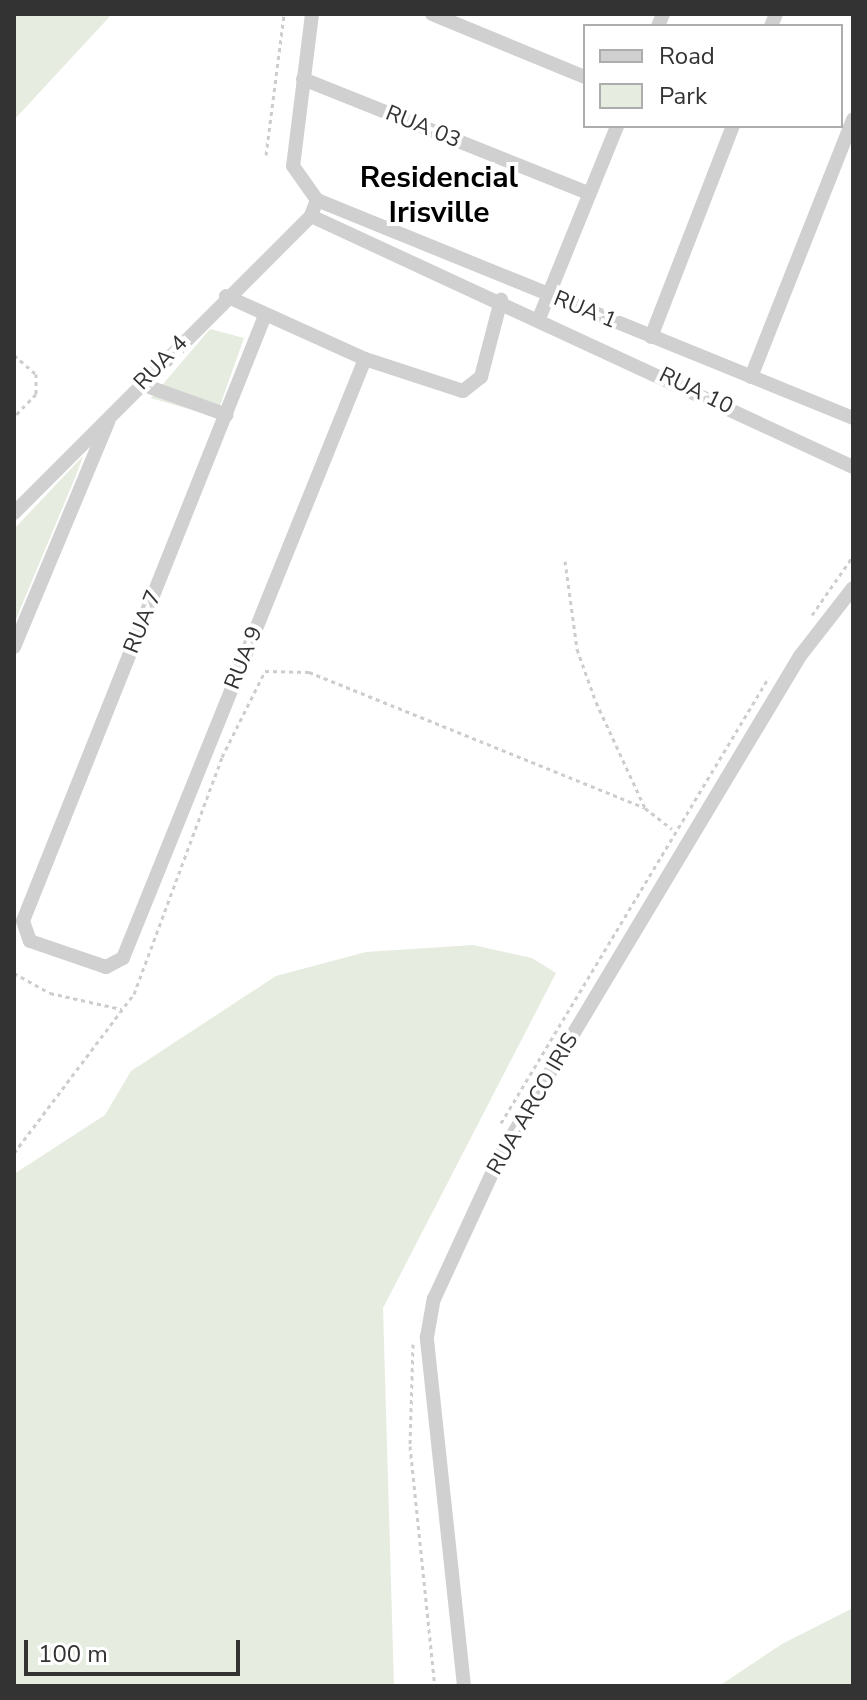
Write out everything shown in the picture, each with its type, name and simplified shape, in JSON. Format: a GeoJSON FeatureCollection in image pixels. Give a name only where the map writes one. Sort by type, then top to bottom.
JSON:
{"type":"FeatureCollection","features":[{"type":"Feature","properties":{"kind":"street"},"geometry":{"type":"LineString","coordinates":[[311,216],[317,200],[294,175],[312,14]]}},
{"type":"Feature","properties":{"kind":"street"},"geometry":{"type":"LineString","coordinates":[[432,14],[583,76]]}},
{"type":"Feature","properties":{"kind":"street","name":"RUA 03"},"geometry":{"type":"LineString","coordinates":[[303,79],[588,193]]}},
{"type":"Feature","properties":{"kind":"street"},"geometry":{"type":"LineString","coordinates":[[751,377],[853,120]]}},
{"type":"Feature","properties":{"kind":"street"},"geometry":{"type":"LineString","coordinates":[[540,316],[616,128]]}},
{"type":"Feature","properties":{"kind":"street"},"geometry":{"type":"LineString","coordinates":[[651,337],[732,128]]}},
{"type":"Feature","properties":{"kind":"street","name":"RUA 1"},"geometry":{"type":"LineString","coordinates":[[317,200],[751,377],[851,413]]}},
{"type":"Feature","properties":{"kind":"street","name":"RUA 1"},"geometry":{"type":"LineString","coordinates":[[311,216],[540,316]]}},
{"type":"Feature","properties":{"kind":"street","name":"RUA 4"},"geometry":{"type":"LineString","coordinates":[[14,513],[226,296],[311,216]]}},
{"type":"Feature","properties":{"kind":"street"},"geometry":{"type":"LineString","coordinates":[[226,296],[264,318],[365,359],[472,387],[501,300]]}},
{"type":"Feature","properties":{"kind":"street","name":"RUA 10"},"geometry":{"type":"LineString","coordinates":[[540,316],[853,467]]}},
{"type":"Feature","properties":{"kind":"street","name":"RUA 7"},"geometry":{"type":"LineString","coordinates":[[22,927],[264,318]]}},
{"type":"Feature","properties":{"kind":"street","name":"RUA 9"},"geometry":{"type":"LineString","coordinates":[[22,927],[30,941],[106,967],[123,958],[365,359]]}},
{"type":"Feature","properties":{"kind":"street"},"geometry":{"type":"LineString","coordinates":[[141,384],[227,415]]}},
{"type":"Feature","properties":{"kind":"street"},"geometry":{"type":"LineString","coordinates":[[14,647],[111,415]]}},
{"type":"Feature","properties":{"kind":"street","name":"RUA ARCO IRIS"},"geometry":{"type":"LineString","coordinates":[[464,1686],[427,1337],[434,1299],[500,1156],[800,656],[853,588]]}},
{"type":"Feature","properties":{"kind":"path"},"geometry":{"type":"LineString","coordinates":[[266,155],[284,14]]}},
{"type":"Feature","properties":{"kind":"path"},"geometry":{"type":"LineString","coordinates":[[14,355],[36,374],[36,384],[14,417]]}},
{"type":"Feature","properties":{"kind":"path"},"geometry":{"type":"LineString","coordinates":[[809,620],[853,556]]}},
{"type":"Feature","properties":{"kind":"path"},"geometry":{"type":"LineString","coordinates":[[565,561],[577,649],[645,808]]}},
{"type":"Feature","properties":{"kind":"path"},"geometry":{"type":"LineString","coordinates":[[495,1136],[674,829],[776,669]]}},
{"type":"Feature","properties":{"kind":"path"},"geometry":{"type":"LineString","coordinates":[[14,1153],[134,994],[222,757],[265,671],[309,672],[645,808],[689,841]]}},
{"type":"Feature","properties":{"kind":"path"},"geometry":{"type":"LineString","coordinates":[[14,973],[50,993],[121,1009]]}},
{"type":"Feature","properties":{"kind":"path"},"geometry":{"type":"LineString","coordinates":[[413,1339],[410,1446],[435,1686]]}},
{"type":"Feature","properties":{"kind":"green space"},"geometry":{"type":"Polygon","coordinates":[[[14,14],[112,14],[14,120],[14,14]]]}},
{"type":"Feature","properties":{"kind":"green space"},"geometry":{"type":"Polygon","coordinates":[[[210,329],[244,338],[216,417],[151,398],[210,329]]]}},
{"type":"Feature","properties":{"kind":"green space"},"geometry":{"type":"Polygon","coordinates":[[[83,456],[77,473],[14,624],[14,529],[83,456]]]}},
{"type":"Feature","properties":{"kind":"green space"},"geometry":{"type":"Polygon","coordinates":[[[473,945],[532,958],[556,973],[383,1308],[394,1686],[14,1686],[14,1174],[105,1115],[131,1071],[276,976],[366,952],[473,945]]]}},
{"type":"Feature","properties":{"kind":"green space"},"geometry":{"type":"Polygon","coordinates":[[[853,1608],[853,1686],[719,1686],[782,1644],[853,1608]]]}},
{"type":"Feature","properties":{"kind":"district","name":"Residencial Irisville"},"geometry":{"type":"Point","coordinates":[439,195]}}]}
